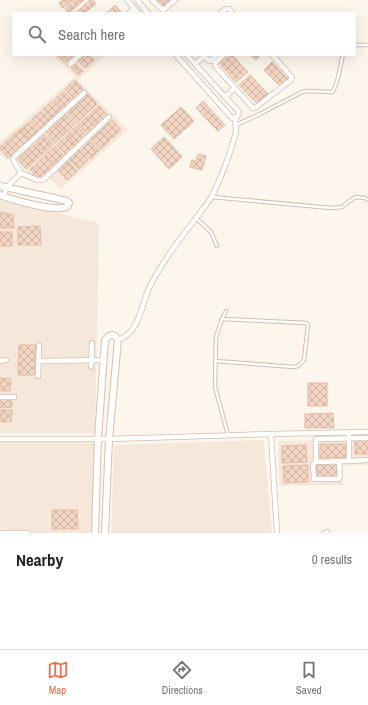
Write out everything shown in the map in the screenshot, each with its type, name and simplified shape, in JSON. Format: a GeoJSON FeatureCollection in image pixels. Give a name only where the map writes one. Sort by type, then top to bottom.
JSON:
{"type":"FeatureCollection","features":[{"type":"Feature","properties":{"kind":"street"},"geometry":{"type":"LineString","coordinates":[[127,0],[137,12]]}},
{"type":"Feature","properties":{"kind":"street"},"geometry":{"type":"LineString","coordinates":[[138,0],[147,12]]}},
{"type":"Feature","properties":{"kind":"street"},"geometry":{"type":"LineString","coordinates":[[152,0],[163,10],[174,0]]}},
{"type":"Feature","properties":{"kind":"street"},"geometry":{"type":"LineString","coordinates":[[130,12],[134,8]]}},
{"type":"Feature","properties":{"kind":"street"},"geometry":{"type":"LineString","coordinates":[[221,12],[224,9],[228,9],[231,12]]}},
{"type":"Feature","properties":{"kind":"street"},"geometry":{"type":"LineString","coordinates":[[70,64],[79,56]]}},
{"type":"Feature","properties":{"kind":"street"},"geometry":{"type":"LineString","coordinates":[[177,56],[232,118],[235,118]]}},
{"type":"Feature","properties":{"kind":"street"},"geometry":{"type":"LineString","coordinates":[[118,340],[125,337],[135,326],[150,285],[167,256],[211,197],[226,167],[235,136],[235,118],[238,116],[239,112],[188,56]]}},
{"type":"Feature","properties":{"kind":"street"},"geometry":{"type":"LineString","coordinates":[[195,64],[202,56]]}},
{"type":"Feature","properties":{"kind":"street"},"geometry":{"type":"LineString","coordinates":[[204,56],[210,61],[216,56]]}},
{"type":"Feature","properties":{"kind":"street"},"geometry":{"type":"LineString","coordinates":[[223,56],[214,65],[253,108],[288,84],[291,80],[292,77],[273,56]]}},
{"type":"Feature","properties":{"kind":"street"},"geometry":{"type":"LineString","coordinates":[[225,97],[235,88]]}},
{"type":"Feature","properties":{"kind":"street"},"geometry":{"type":"LineString","coordinates":[[84,93],[14,157],[13,160],[21,173],[37,180],[43,180],[109,117]]}},
{"type":"Feature","properties":{"kind":"street"},"geometry":{"type":"LineString","coordinates":[[3,187],[67,201],[69,203],[66,207],[58,208],[28,203],[2,196],[3,187],[21,173]]}},
{"type":"Feature","properties":{"kind":"street"},"geometry":{"type":"LineString","coordinates":[[95,533],[98,438],[105,340],[109,335],[111,335],[116,336],[118,340],[109,439],[105,533]]}},
{"type":"Feature","properties":{"kind":"street"},"geometry":{"type":"LineString","coordinates":[[91,367],[92,343]]}},
{"type":"Feature","properties":{"kind":"street"},"geometry":{"type":"LineString","coordinates":[[38,376],[39,345]]}},
{"type":"Feature","properties":{"kind":"street"},"geometry":{"type":"LineString","coordinates":[[0,360],[6,360]]}},
{"type":"Feature","properties":{"kind":"street"},"geometry":{"type":"LineString","coordinates":[[39,361],[104,360]]}},
{"type":"Feature","properties":{"kind":"street"},"geometry":{"type":"LineString","coordinates":[[0,397],[14,397]]}},
{"type":"Feature","properties":{"kind":"street"},"geometry":{"type":"LineString","coordinates":[[349,432],[349,461]]}},
{"type":"Feature","properties":{"kind":"street"},"geometry":{"type":"LineString","coordinates":[[0,439],[109,439],[368,432]]}},
{"type":"Feature","properties":{"kind":"street"},"geometry":{"type":"LineString","coordinates":[[271,434],[277,533]]}},
{"type":"Feature","properties":{"kind":"street"},"geometry":{"type":"LineString","coordinates":[[339,461],[339,478],[314,479],[313,464],[316,462],[316,439],[368,438]]}},
{"type":"Feature","properties":{"kind":"street"},"geometry":{"type":"LineString","coordinates":[[316,462],[368,460]]}},
{"type":"Feature","properties":{"kind":"street"},"geometry":{"type":"LineString","coordinates":[[1,533],[28,533]]}},
{"type":"Feature","properties":{"kind":"lane"},"geometry":{"type":"LineString","coordinates":[[356,45],[368,45]]}},
{"type":"Feature","properties":{"kind":"lane"},"geometry":{"type":"LineString","coordinates":[[236,125],[302,92],[308,90],[332,92],[336,83],[342,56]]}},
{"type":"Feature","properties":{"kind":"lane"},"geometry":{"type":"LineString","coordinates":[[211,197],[331,208],[342,207],[355,197],[368,200]]}},
{"type":"Feature","properties":{"kind":"lane"},"geometry":{"type":"LineString","coordinates":[[195,218],[211,232],[217,246]]}},
{"type":"Feature","properties":{"kind":"lane"},"geometry":{"type":"LineString","coordinates":[[226,311],[216,337],[215,391],[228,436]]}},
{"type":"Feature","properties":{"kind":"lane"},"geometry":{"type":"LineString","coordinates":[[215,362],[298,366],[304,360],[308,326],[306,323],[222,319]]}},
{"type":"Feature","properties":{"kind":"shaded area"},"geometry":{"type":"Polygon","coordinates":[[[54,56],[105,56],[78,80],[128,130],[61,189],[46,175],[39,179],[31,176],[13,155],[8,160],[2,155],[0,157],[0,142],[75,77],[54,56]]]}},
{"type":"Feature","properties":{"kind":"shaded area"},"geometry":{"type":"Polygon","coordinates":[[[0,199],[99,223],[95,433],[0,433],[0,199]]]}},
{"type":"Feature","properties":{"kind":"shaded area"},"geometry":{"type":"Polygon","coordinates":[[[368,439],[368,465],[342,465],[343,485],[279,486],[278,441],[368,439]]]}},
{"type":"Feature","properties":{"kind":"shaded area"},"geometry":{"type":"Polygon","coordinates":[[[264,440],[272,533],[111,533],[114,445],[264,440]]]}},
{"type":"Feature","properties":{"kind":"shaded area"},"geometry":{"type":"Polygon","coordinates":[[[0,441],[96,441],[93,533],[0,533],[0,441]]]}},
{"type":"Feature","properties":{"kind":"building"},"geometry":{"type":"Polygon","coordinates":[[[63,0],[73,0],[63,8],[59,3],[63,0]]]}},
{"type":"Feature","properties":{"kind":"building"},"geometry":{"type":"Polygon","coordinates":[[[75,0],[84,0],[70,12],[65,9],[75,0]]]}},
{"type":"Feature","properties":{"kind":"building"},"geometry":{"type":"Polygon","coordinates":[[[90,0],[93,0],[96,4],[86,12],[76,12],[90,0]]]}},
{"type":"Feature","properties":{"kind":"building"},"geometry":{"type":"Polygon","coordinates":[[[154,0],[171,0],[162,9],[154,0]]]}},
{"type":"Feature","properties":{"kind":"building"},"geometry":{"type":"Polygon","coordinates":[[[115,5],[121,12],[108,12],[115,5]]]}},
{"type":"Feature","properties":{"kind":"building"},"geometry":{"type":"Polygon","coordinates":[[[58,56],[73,56],[65,63],[58,56]]]}},
{"type":"Feature","properties":{"kind":"building"},"geometry":{"type":"Polygon","coordinates":[[[84,56],[91,56],[94,60],[85,68],[78,61],[84,56]]]}},
{"type":"Feature","properties":{"kind":"building"},"geometry":{"type":"Polygon","coordinates":[[[227,56],[233,56],[248,72],[236,82],[219,63],[227,56]]]}},
{"type":"Feature","properties":{"kind":"building"},"geometry":{"type":"Polygon","coordinates":[[[251,56],[260,56],[256,60],[251,56]]]}},
{"type":"Feature","properties":{"kind":"building"},"geometry":{"type":"Polygon","coordinates":[[[272,62],[288,79],[280,86],[264,70],[272,62]]]}},
{"type":"Feature","properties":{"kind":"building"},"geometry":{"type":"Polygon","coordinates":[[[76,64],[83,71],[78,75],[71,68],[76,64]]]}},
{"type":"Feature","properties":{"kind":"building"},"geometry":{"type":"Polygon","coordinates":[[[250,75],[268,94],[257,104],[239,85],[250,75]]]}},
{"type":"Feature","properties":{"kind":"building"},"geometry":{"type":"Polygon","coordinates":[[[75,80],[84,90],[74,99],[65,89],[75,80]]]}},
{"type":"Feature","properties":{"kind":"building"},"geometry":{"type":"Polygon","coordinates":[[[64,91],[73,101],[63,110],[54,100],[64,91]]]}},
{"type":"Feature","properties":{"kind":"building"},"geometry":{"type":"Polygon","coordinates":[[[88,94],[97,104],[87,113],[78,103],[88,94]]]}},
{"type":"Feature","properties":{"kind":"building"},"geometry":{"type":"Polygon","coordinates":[[[53,101],[62,111],[52,119],[43,109],[53,101]]]}},
{"type":"Feature","properties":{"kind":"building"},"geometry":{"type":"Polygon","coordinates":[[[203,101],[225,125],[218,131],[196,108],[203,101]]]}},
{"type":"Feature","properties":{"kind":"building"},"geometry":{"type":"Polygon","coordinates":[[[77,104],[86,114],[77,123],[68,113],[77,104]]]}},
{"type":"Feature","properties":{"kind":"building"},"geometry":{"type":"Polygon","coordinates":[[[99,106],[108,116],[98,125],[89,115],[99,106]]]}},
{"type":"Feature","properties":{"kind":"building"},"geometry":{"type":"Polygon","coordinates":[[[181,107],[194,121],[174,139],[161,125],[181,107]]]}},
{"type":"Feature","properties":{"kind":"building"},"geometry":{"type":"Polygon","coordinates":[[[42,111],[51,121],[41,130],[32,119],[42,111]]]}},
{"type":"Feature","properties":{"kind":"building"},"geometry":{"type":"Polygon","coordinates":[[[66,114],[75,124],[66,133],[56,123],[66,114]]]}},
{"type":"Feature","properties":{"kind":"building"},"geometry":{"type":"Polygon","coordinates":[[[88,116],[97,126],[88,135],[78,125],[88,116]]]}},
{"type":"Feature","properties":{"kind":"building"},"geometry":{"type":"Polygon","coordinates":[[[112,120],[121,130],[111,139],[102,129],[112,120]]]}},
{"type":"Feature","properties":{"kind":"building"},"geometry":{"type":"Polygon","coordinates":[[[31,121],[40,131],[30,139],[21,129],[31,121]]]}},
{"type":"Feature","properties":{"kind":"building"},"geometry":{"type":"Polygon","coordinates":[[[56,124],[65,134],[55,143],[46,133],[56,124]]]}},
{"type":"Feature","properties":{"kind":"building"},"geometry":{"type":"Polygon","coordinates":[[[77,126],[86,136],[76,145],[67,135],[77,126]]]}},
{"type":"Feature","properties":{"kind":"building"},"geometry":{"type":"Polygon","coordinates":[[[20,129],[29,139],[19,148],[10,138],[20,129]]]}},
{"type":"Feature","properties":{"kind":"building"},"geometry":{"type":"Polygon","coordinates":[[[101,130],[110,140],[101,149],[91,139],[101,130]]]}},
{"type":"Feature","properties":{"kind":"building"},"geometry":{"type":"Polygon","coordinates":[[[44,135],[53,144],[44,153],[35,144],[44,135]]]}},
{"type":"Feature","properties":{"kind":"building"},"geometry":{"type":"Polygon","coordinates":[[[67,136],[76,146],[66,155],[57,145],[67,136]]]}},
{"type":"Feature","properties":{"kind":"building"},"geometry":{"type":"Polygon","coordinates":[[[164,137],[182,157],[169,169],[151,149],[164,137]]]}},
{"type":"Feature","properties":{"kind":"building"},"geometry":{"type":"Polygon","coordinates":[[[9,139],[18,149],[8,158],[0,147],[9,139]]]}},
{"type":"Feature","properties":{"kind":"building"},"geometry":{"type":"Polygon","coordinates":[[[90,141],[99,150],[90,159],[81,150],[90,141]]]}},
{"type":"Feature","properties":{"kind":"building"},"geometry":{"type":"Polygon","coordinates":[[[34,145],[43,154],[33,163],[24,153],[34,145]]]}},
{"type":"Feature","properties":{"kind":"building"},"geometry":{"type":"Polygon","coordinates":[[[55,146],[64,156],[55,165],[45,155],[55,146]]]}},
{"type":"Feature","properties":{"kind":"building"},"geometry":{"type":"Polygon","coordinates":[[[79,150],[88,160],[79,169],[69,159],[79,150]]]}},
{"type":"Feature","properties":{"kind":"building"},"geometry":{"type":"Polygon","coordinates":[[[23,154],[32,164],[26,169],[18,159],[23,154]]]}},
{"type":"Feature","properties":{"kind":"building"},"geometry":{"type":"Polygon","coordinates":[[[198,154],[206,156],[202,170],[190,167],[192,160],[196,161],[198,154]]]}},
{"type":"Feature","properties":{"kind":"building"},"geometry":{"type":"Polygon","coordinates":[[[45,156],[54,166],[44,175],[35,165],[45,156]]]}},
{"type":"Feature","properties":{"kind":"building"},"geometry":{"type":"Polygon","coordinates":[[[68,161],[77,171],[67,180],[58,170],[68,161]]]}},
{"type":"Feature","properties":{"kind":"building"},"geometry":{"type":"Polygon","coordinates":[[[34,166],[42,175],[38,179],[30,169],[34,166]]]}},
{"type":"Feature","properties":{"kind":"building"},"geometry":{"type":"Polygon","coordinates":[[[0,212],[13,215],[14,228],[0,228],[0,212]]]}},
{"type":"Feature","properties":{"kind":"building"},"geometry":{"type":"Polygon","coordinates":[[[40,226],[41,245],[18,245],[18,227],[40,226]]]}},
{"type":"Feature","properties":{"kind":"building"},"geometry":{"type":"Polygon","coordinates":[[[0,232],[12,232],[12,246],[0,246],[0,232]]]}},
{"type":"Feature","properties":{"kind":"building"},"geometry":{"type":"Polygon","coordinates":[[[19,345],[36,345],[34,375],[18,375],[19,345]]]}},
{"type":"Feature","properties":{"kind":"building"},"geometry":{"type":"Polygon","coordinates":[[[0,378],[11,379],[10,391],[1,391],[0,378]]]}},
{"type":"Feature","properties":{"kind":"building"},"geometry":{"type":"Polygon","coordinates":[[[308,383],[327,383],[327,406],[308,406],[308,383]]]}},
{"type":"Feature","properties":{"kind":"building"},"geometry":{"type":"Polygon","coordinates":[[[0,399],[12,399],[12,407],[1,408],[0,399]]]}},
{"type":"Feature","properties":{"kind":"building"},"geometry":{"type":"Polygon","coordinates":[[[0,410],[12,410],[11,422],[1,422],[0,410]]]}},
{"type":"Feature","properties":{"kind":"building"},"geometry":{"type":"Polygon","coordinates":[[[333,413],[334,428],[305,428],[305,414],[333,413]]]}},
{"type":"Feature","properties":{"kind":"building"},"geometry":{"type":"Polygon","coordinates":[[[355,440],[368,440],[368,454],[355,454],[355,440]]]}},
{"type":"Feature","properties":{"kind":"building"},"geometry":{"type":"Polygon","coordinates":[[[320,444],[346,444],[346,457],[320,458],[320,444]]]}},
{"type":"Feature","properties":{"kind":"building"},"geometry":{"type":"Polygon","coordinates":[[[306,445],[307,462],[282,463],[282,446],[306,445]]]}},
{"type":"Feature","properties":{"kind":"building"},"geometry":{"type":"Polygon","coordinates":[[[338,463],[338,477],[316,477],[316,464],[338,463]]]}},
{"type":"Feature","properties":{"kind":"building"},"geometry":{"type":"Polygon","coordinates":[[[308,465],[308,482],[284,483],[283,466],[308,465]]]}},
{"type":"Feature","properties":{"kind":"building"},"geometry":{"type":"Polygon","coordinates":[[[52,510],[77,510],[78,529],[52,529],[52,510]]]}}]}
